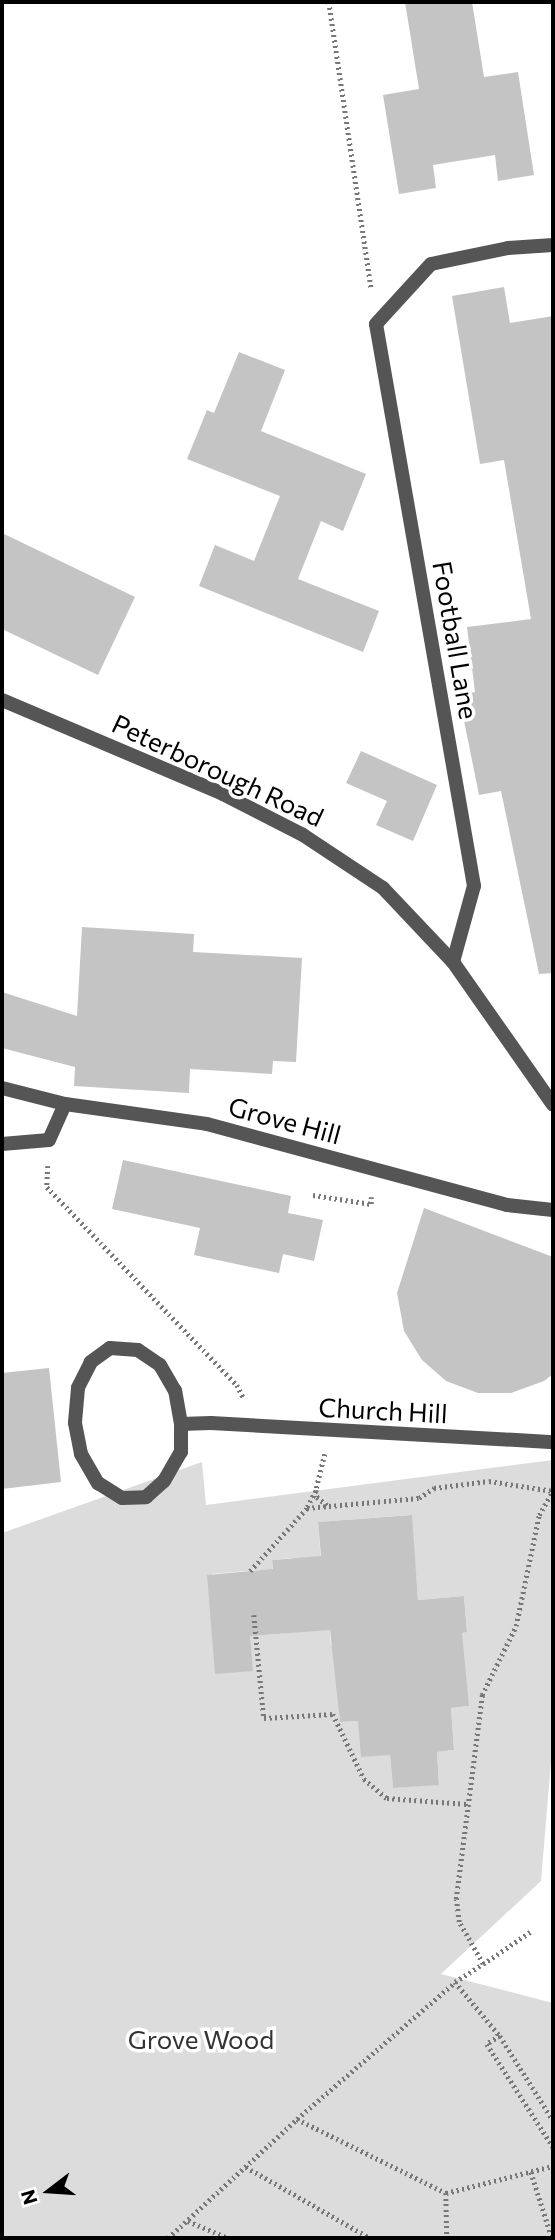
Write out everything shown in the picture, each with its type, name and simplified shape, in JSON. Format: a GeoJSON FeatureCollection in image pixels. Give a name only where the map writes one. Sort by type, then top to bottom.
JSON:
{"type":"FeatureCollection","features":[{"type":"Feature","properties":{"kind":"street","name":"Football Lane"},"geometry":{"type":"LineString","coordinates":[[453,962],[474,886],[376,324],[431,264],[508,248],[553,245]]}},
{"type":"Feature","properties":{"kind":"street","name":"Peterborough Road"},"geometry":{"type":"LineString","coordinates":[[2,700],[198,783],[303,835],[383,888],[453,962],[553,1105]]}},
{"type":"Feature","properties":{"kind":"street","name":"Grove Hill"},"geometry":{"type":"LineString","coordinates":[[2,1087],[65,1104],[207,1124],[507,1205],[553,1210]]}},
{"type":"Feature","properties":{"kind":"street"},"geometry":{"type":"LineString","coordinates":[[2,1144],[49,1140],[65,1104]]}},
{"type":"Feature","properties":{"kind":"street"},"geometry":{"type":"LineString","coordinates":[[110,1348],[138,1350],[160,1365],[170,1382],[181,1424],[181,1452],[164,1481],[146,1497],[122,1498],[98,1483],[81,1454],[75,1423],[78,1388],[91,1362],[110,1348]]}},
{"type":"Feature","properties":{"kind":"street","name":"Church Hill"},"geometry":{"type":"LineString","coordinates":[[181,1424],[211,1423],[318,1432],[553,1442]]}},
{"type":"Feature","properties":{"kind":"path"},"geometry":{"type":"LineString","coordinates":[[329,2],[370,285]]}},
{"type":"Feature","properties":{"kind":"path"},"geometry":{"type":"LineString","coordinates":[[47,1187],[237,1385],[259,1427]]}},
{"type":"Feature","properties":{"kind":"path"},"geometry":{"type":"LineString","coordinates":[[250,1571],[307,1507],[316,1490],[325,1453],[318,1432]]}},
{"type":"Feature","properties":{"kind":"path"},"geometry":{"type":"LineString","coordinates":[[307,1507],[419,1498],[433,1488],[489,1481],[553,1491],[539,1515],[516,1626],[482,1695],[456,1899],[459,1922],[483,1964]]}},
{"type":"Feature","properties":{"kind":"path"},"geometry":{"type":"LineString","coordinates":[[316,1490],[317,1497],[329,1506]]}},
{"type":"Feature","properties":{"kind":"path"},"geometry":{"type":"LineString","coordinates":[[254,1615],[264,1718],[333,1714],[365,1779],[387,1798],[467,1804]]}},
{"type":"Feature","properties":{"kind":"path"},"geometry":{"type":"LineString","coordinates":[[168,2238],[297,2119],[455,1982],[530,1932]]}},
{"type":"Feature","properties":{"kind":"path"},"geometry":{"type":"LineString","coordinates":[[455,1982],[500,2036],[553,2120]]}},
{"type":"Feature","properties":{"kind":"path"},"geometry":{"type":"LineString","coordinates":[[500,2036],[487,2044],[553,2147]]}},
{"type":"Feature","properties":{"kind":"path"},"geometry":{"type":"LineString","coordinates":[[297,2119],[446,2193],[553,2166]]}},
{"type":"Feature","properties":{"kind":"path"},"geometry":{"type":"LineString","coordinates":[[246,2167],[370,2238]]}},
{"type":"Feature","properties":{"kind":"path"},"geometry":{"type":"LineString","coordinates":[[531,2172],[552,2238]]}},
{"type":"Feature","properties":{"kind":"path"},"geometry":{"type":"LineString","coordinates":[[446,2193],[447,2238]]}},
{"type":"Feature","properties":{"kind":"path"},"geometry":{"type":"LineString","coordinates":[[188,2221],[228,2238]]}},
{"type":"Feature","properties":{"kind":"green space","name":"Grove Wood"},"geometry":{"type":"Polygon","coordinates":[[[553,1460],[553,1738],[541,1881],[441,1974],[553,2003],[553,2238],[2,2238],[2,1533],[202,1462],[206,1505],[553,1460]],[[411,1515],[318,1522],[322,1573],[291,1558],[272,1560],[274,1581],[260,1570],[212,1574],[221,1673],[248,1616],[264,1615],[267,1635],[298,1632],[328,1609],[331,1645],[352,1644],[338,1698],[340,1722],[358,1721],[390,1755],[393,1788],[439,1784],[437,1752],[454,1750],[451,1708],[469,1706],[445,1634],[467,1632],[464,1596],[418,1600],[411,1515]]]}},
{"type":"Feature","properties":{"kind":"building"},"geometry":{"type":"Polygon","coordinates":[[[405,2],[472,2],[484,77],[518,72],[534,175],[498,181],[495,155],[433,165],[436,188],[399,194],[383,95],[419,89],[405,2]]]}},
{"type":"Feature","properties":{"kind":"building"},"geometry":{"type":"Polygon","coordinates":[[[504,287],[510,323],[553,316],[553,973],[539,974],[501,791],[479,795],[459,696],[475,692],[467,627],[531,619],[504,460],[480,464],[452,296],[504,287]]]}},
{"type":"Feature","properties":{"kind":"building"},"geometry":{"type":"Polygon","coordinates":[[[239,352],[285,370],[261,431],[366,474],[343,531],[321,521],[298,579],[379,611],[363,652],[199,586],[215,545],[254,561],[280,496],[187,459],[207,410],[214,413],[239,352]]]}},
{"type":"Feature","properties":{"kind":"building"},"geometry":{"type":"Polygon","coordinates":[[[2,533],[135,597],[98,675],[2,629],[2,533]]]}},
{"type":"Feature","properties":{"kind":"building"},"geometry":{"type":"Polygon","coordinates":[[[361,751],[437,785],[413,841],[376,825],[387,801],[346,783],[361,751]]]}},
{"type":"Feature","properties":{"kind":"building"},"geometry":{"type":"Polygon","coordinates":[[[82,927],[194,934],[193,952],[302,958],[296,1062],[273,1061],[272,1074],[190,1069],[189,1093],[74,1086],[75,1067],[2,1048],[2,992],[77,1016],[82,927]]]}},
{"type":"Feature","properties":{"kind":"building"},"geometry":{"type":"Polygon","coordinates":[[[123,1160],[291,1196],[288,1213],[323,1220],[314,1261],[283,1254],[279,1273],[194,1255],[200,1228],[112,1209],[123,1160]]]}},
{"type":"Feature","properties":{"kind":"building"},"geometry":{"type":"Polygon","coordinates":[[[424,1208],[553,1257],[553,1374],[544,1381],[511,1393],[478,1393],[446,1381],[422,1360],[404,1331],[397,1293],[424,1208]]]}},
{"type":"Feature","properties":{"kind":"building"},"geometry":{"type":"Polygon","coordinates":[[[49,1368],[61,1482],[2,1489],[2,1373],[49,1368]]]}},
{"type":"Feature","properties":{"kind":"building"},"geometry":{"type":"Polygon","coordinates":[[[412,1515],[418,1600],[464,1596],[467,1632],[462,1633],[469,1706],[451,1708],[454,1750],[437,1752],[439,1785],[393,1788],[390,1755],[361,1757],[358,1721],[340,1722],[330,1630],[250,1636],[253,1671],[215,1674],[207,1575],[273,1569],[272,1560],[321,1556],[318,1522],[412,1515]]]}}]}
